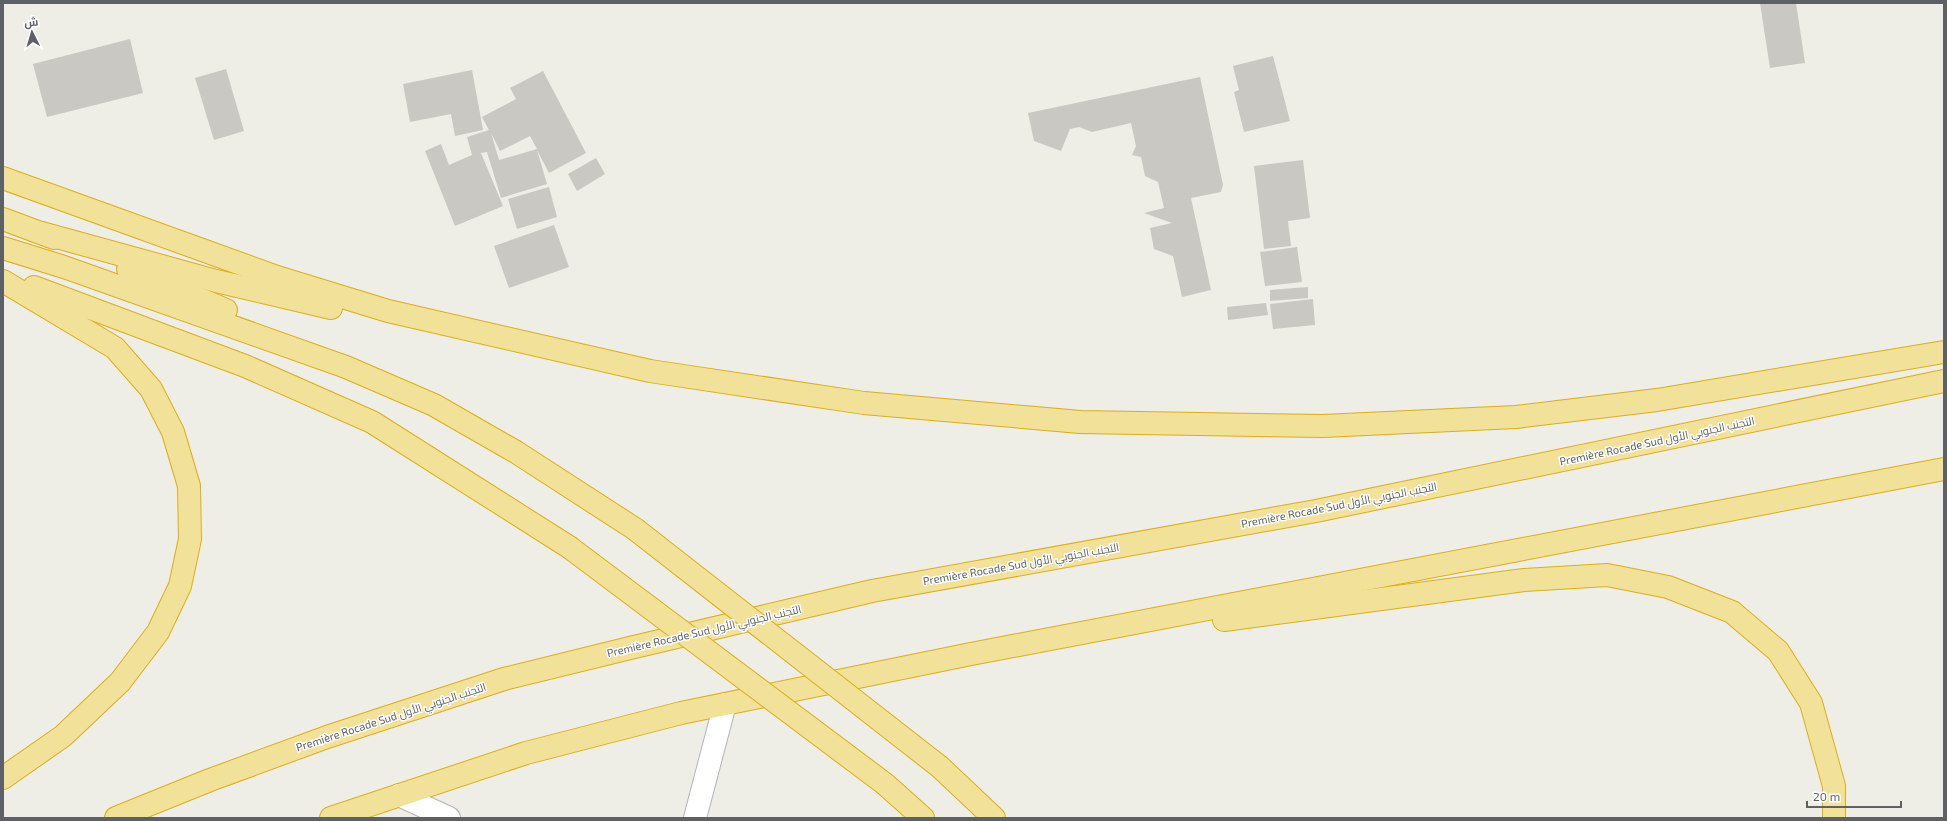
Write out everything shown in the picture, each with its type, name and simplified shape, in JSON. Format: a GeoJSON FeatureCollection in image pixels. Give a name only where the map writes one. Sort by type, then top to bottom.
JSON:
{"type":"FeatureCollection","features":[{"type":"Feature","properties":{"kind":"highway"},"geometry":{"type":"LineString","coordinates":[[3,178],[278,277],[380,308],[650,371]]}},
{"type":"Feature","properties":{"kind":"highway"},"geometry":{"type":"LineString","coordinates":[[3,219],[42,233],[220,308],[337,353],[434,405],[516,452],[635,529],[940,767],[994,818]]}},
{"type":"Feature","properties":{"kind":"highway"},"geometry":{"type":"LineString","coordinates":[[42,233],[216,281],[354,313],[650,371],[864,403],[1080,422],[1323,426],[1516,417],[1656,400],[1944,352]]}},
{"type":"Feature","properties":{"kind":"highway"},"geometry":{"type":"LineString","coordinates":[[3,248],[71,270],[346,367],[434,405]]}},
{"type":"Feature","properties":{"kind":"highway"},"geometry":{"type":"LineString","coordinates":[[3,276],[245,366],[372,422],[569,547],[885,784],[923,818]]}},
{"type":"Feature","properties":{"kind":"highway"},"geometry":{"type":"LineString","coordinates":[[3,281],[115,348],[151,389],[173,432],[189,486],[190,539],[180,586],[154,639],[120,682],[64,736],[3,778]]}},
{"type":"Feature","properties":{"kind":"highway","name":"Première Rocade Sud التجنب الجنوبي الأول"},"geometry":{"type":"LineString","coordinates":[[116,818],[210,780],[327,737],[504,679],[630,648],[872,591],[1316,511],[1944,382]]}},
{"type":"Feature","properties":{"kind":"highway"},"geometry":{"type":"LineString","coordinates":[[331,818],[526,753],[681,713],[971,654],[1944,469]]}},
{"type":"Feature","properties":{"kind":"highway"},"geometry":{"type":"LineString","coordinates":[[971,654],[1524,580],[1607,575],[1615,576],[1668,587],[1732,612],[1778,651],[1811,703],[1834,786],[1834,818]]}},
{"type":"Feature","properties":{"kind":"street"},"geometry":{"type":"LineString","coordinates":[[695,818],[725,704]]}},
{"type":"Feature","properties":{"kind":"street"},"geometry":{"type":"LineString","coordinates":[[399,795],[449,818]]}},
{"type":"Feature","properties":{"kind":"building"},"geometry":{"type":"Polygon","coordinates":[[[1760,3],[1796,3],[1805,63],[1770,68],[1760,3]]]}},
{"type":"Feature","properties":{"kind":"building"},"geometry":{"type":"Polygon","coordinates":[[[130,39],[143,93],[47,117],[33,64],[130,39]]]}},
{"type":"Feature","properties":{"kind":"building"},"geometry":{"type":"Polygon","coordinates":[[[1273,56],[1290,121],[1244,132],[1234,92],[1239,90],[1233,66],[1273,56]]]}},
{"type":"Feature","properties":{"kind":"building"},"geometry":{"type":"Polygon","coordinates":[[[226,69],[244,131],[214,140],[195,78],[226,69]]]}},
{"type":"Feature","properties":{"kind":"building"},"geometry":{"type":"Polygon","coordinates":[[[472,70],[483,130],[455,136],[451,114],[410,122],[403,84],[472,70]]]}},
{"type":"Feature","properties":{"kind":"building"},"geometry":{"type":"Polygon","coordinates":[[[543,71],[586,153],[549,173],[537,150],[547,184],[501,198],[487,152],[481,153],[503,206],[455,226],[425,151],[441,144],[449,165],[472,155],[467,137],[489,130],[482,117],[516,99],[510,88],[543,71]],[[491,133],[499,160],[537,149],[530,136],[500,151],[491,133]]]}},
{"type":"Feature","properties":{"kind":"building"},"geometry":{"type":"Polygon","coordinates":[[[1200,77],[1223,185],[1221,192],[1191,198],[1211,290],[1182,297],[1173,256],[1154,249],[1150,228],[1172,223],[1144,213],[1164,208],[1158,182],[1145,176],[1141,157],[1132,155],[1136,146],[1131,123],[1092,132],[1079,127],[1070,129],[1061,151],[1034,141],[1028,113],[1200,77]]]}},
{"type":"Feature","properties":{"kind":"building"},"geometry":{"type":"Polygon","coordinates":[[[596,158],[605,174],[577,191],[568,174],[596,158]]]}},
{"type":"Feature","properties":{"kind":"building"},"geometry":{"type":"Polygon","coordinates":[[[1303,160],[1310,218],[1288,221],[1291,246],[1264,249],[1254,166],[1303,160]]]}},
{"type":"Feature","properties":{"kind":"building"},"geometry":{"type":"Polygon","coordinates":[[[549,187],[557,217],[517,229],[508,199],[549,187]]]}},
{"type":"Feature","properties":{"kind":"building"},"geometry":{"type":"Polygon","coordinates":[[[554,225],[569,267],[509,288],[494,246],[554,225]]]}},
{"type":"Feature","properties":{"kind":"building"},"geometry":{"type":"Polygon","coordinates":[[[1297,247],[1302,282],[1265,286],[1260,252],[1297,247]]]}},
{"type":"Feature","properties":{"kind":"building"},"geometry":{"type":"Polygon","coordinates":[[[1308,287],[1308,298],[1270,301],[1270,290],[1308,287]]]}},
{"type":"Feature","properties":{"kind":"building"},"geometry":{"type":"Polygon","coordinates":[[[1313,299],[1315,325],[1273,329],[1270,304],[1313,299]]]}},
{"type":"Feature","properties":{"kind":"building"},"geometry":{"type":"Polygon","coordinates":[[[1266,303],[1268,315],[1228,320],[1227,307],[1266,303]]]}}]}
